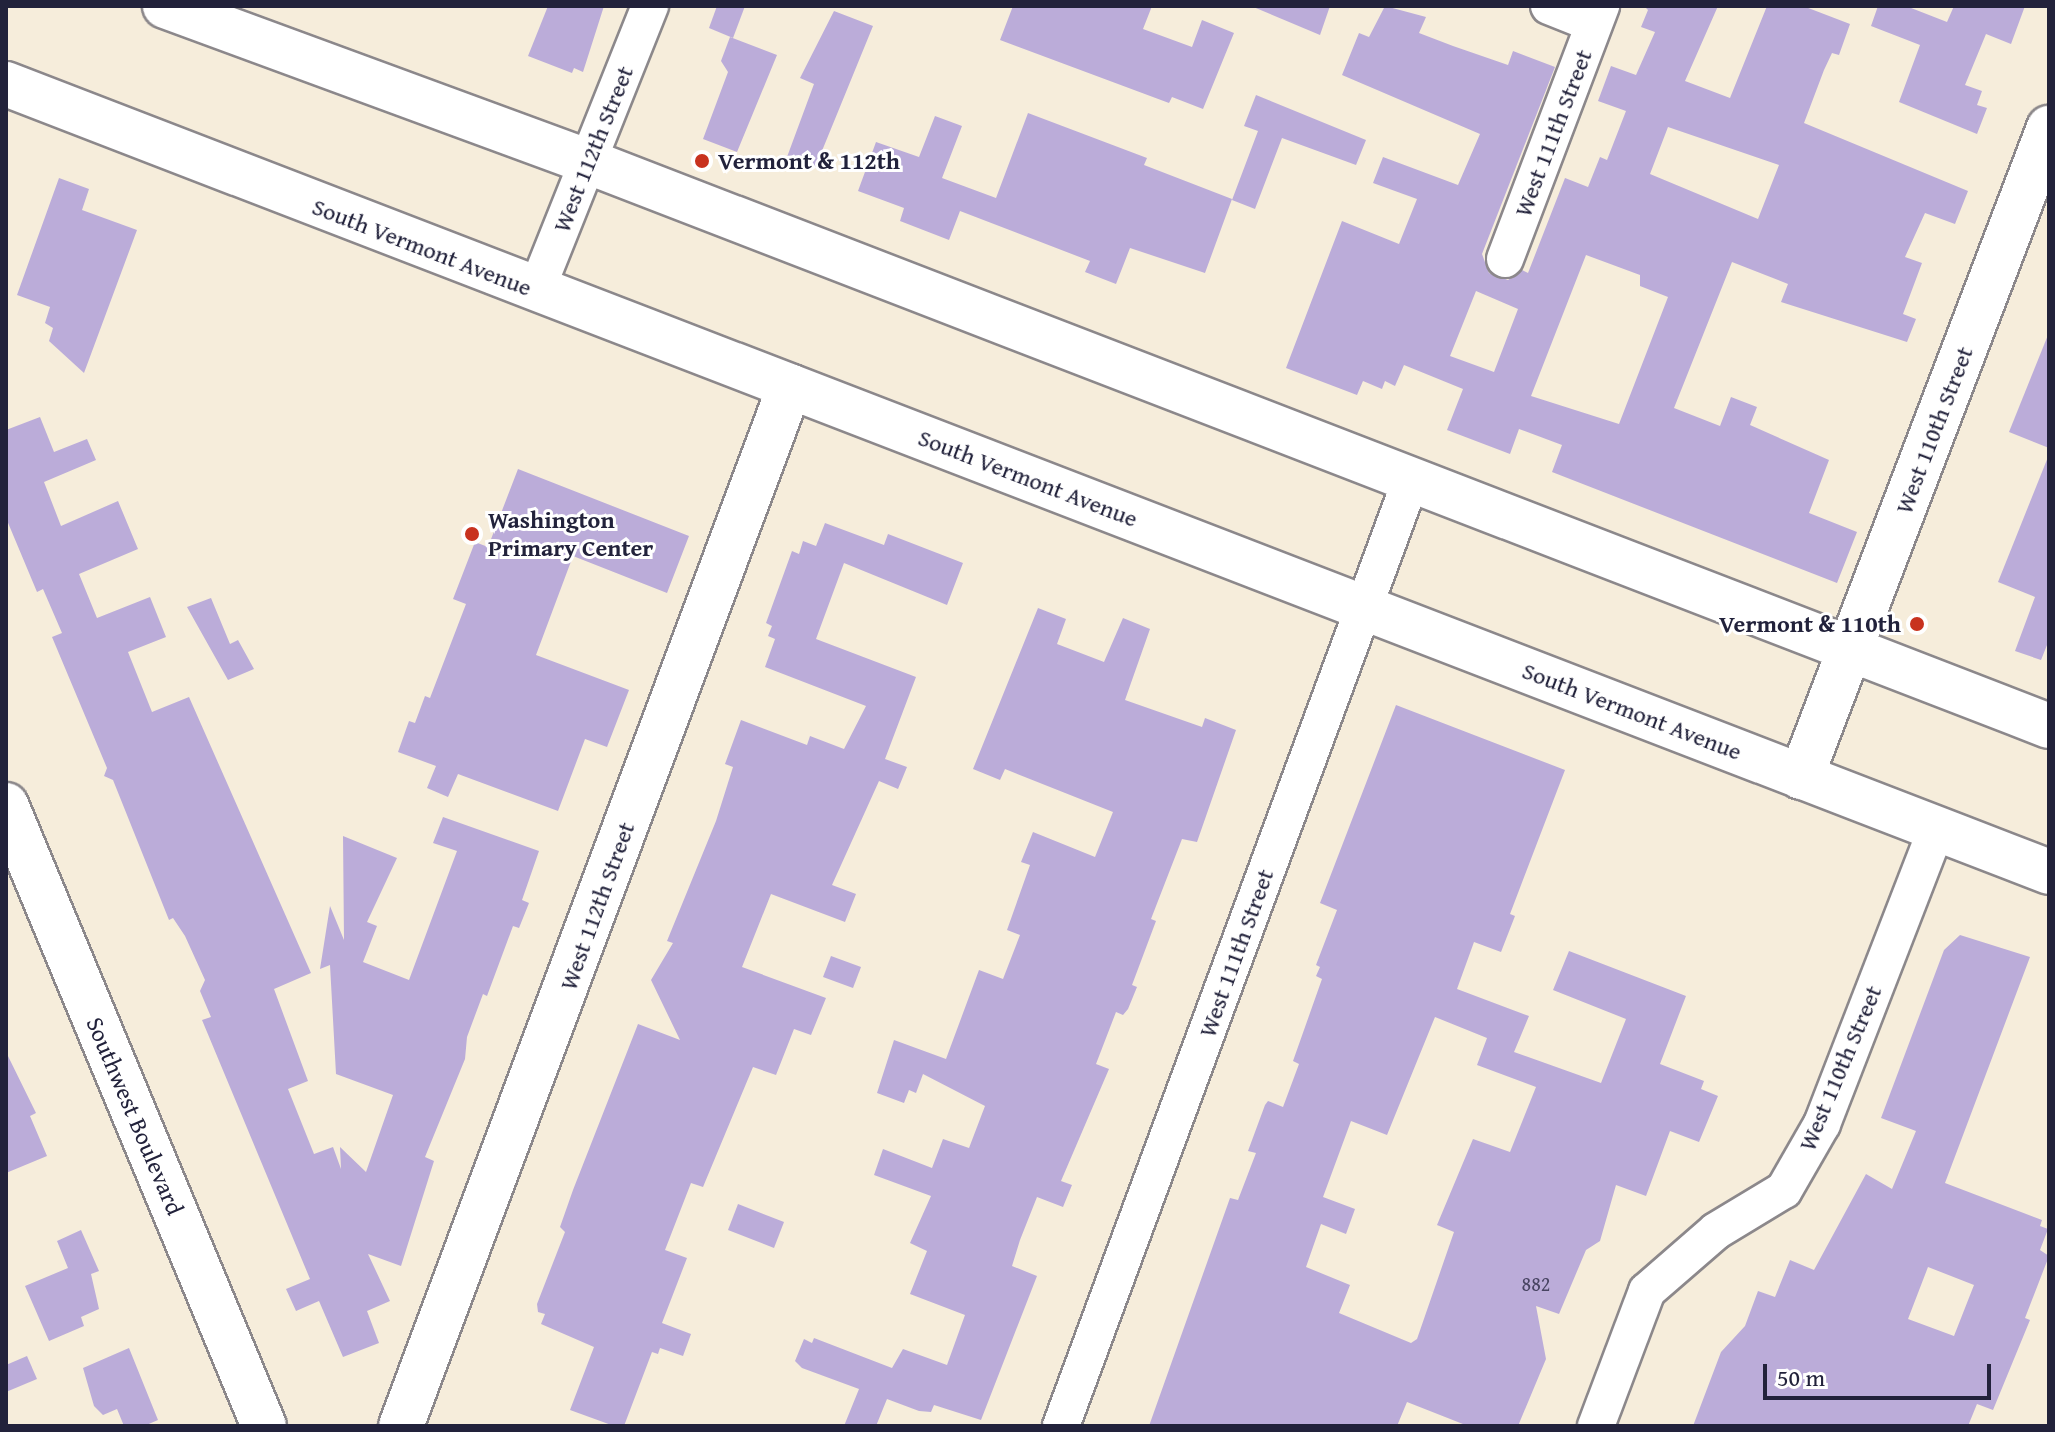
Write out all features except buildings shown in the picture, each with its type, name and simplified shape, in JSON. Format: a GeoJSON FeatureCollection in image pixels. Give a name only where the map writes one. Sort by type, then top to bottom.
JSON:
{"type":"FeatureCollection","features":[{"type":"Feature","properties":{"kind":"main road"},"geometry":{"type":"LineString","coordinates":[[165,6],[589,162],[2049,726]]}},
{"type":"Feature","properties":{"kind":"main road","name":"South Vermont Avenue"},"geometry":{"type":"LineString","coordinates":[[6,84],[536,291],[2049,872]]}},
{"type":"Feature","properties":{"kind":"main road","name":"West 110th Street"},"geometry":{"type":"LineString","coordinates":[[1801,777],[2049,128]]}},
{"type":"Feature","properties":{"kind":"main road","name":"West 112th Street"},"geometry":{"type":"LineString","coordinates":[[401,1426],[790,386]]}},
{"type":"Feature","properties":{"kind":"main road","name":"Southwest Boulevard"},"geometry":{"type":"LineString","coordinates":[[6,806],[264,1426]]}},
{"type":"Feature","properties":{"kind":"street","name":"West 112th Street"},"geometry":{"type":"LineString","coordinates":[[536,291],[650,6]]}},
{"type":"Feature","properties":{"kind":"street"},"geometry":{"type":"LineString","coordinates":[[1549,6],[1598,15]]}},
{"type":"Feature","properties":{"kind":"street","name":"West 111th Street"},"geometry":{"type":"LineString","coordinates":[[1505,259],[1598,15]]}},
{"type":"Feature","properties":{"kind":"street","name":"West 111th Street"},"geometry":{"type":"LineString","coordinates":[[1061,1426],[1411,480]]}},
{"type":"Feature","properties":{"kind":"street","name":"West 110th Street"},"geometry":{"type":"LineString","coordinates":[[1596,1426],[1647,1291],[1716,1231],[1784,1190],[1822,1124],[1936,830]]}},
{"type":"Feature","properties":{"kind":"place","name":"Vermont & 112th"},"geometry":{"type":"Point","coordinates":[702,161]}},
{"type":"Feature","properties":{"kind":"place","name":"Washington Primary Center"},"geometry":{"type":"Point","coordinates":[472,534]}},
{"type":"Feature","properties":{"kind":"place","name":"Vermont & 110th"},"geometry":{"type":"Point","coordinates":[1917,624]}}]}
